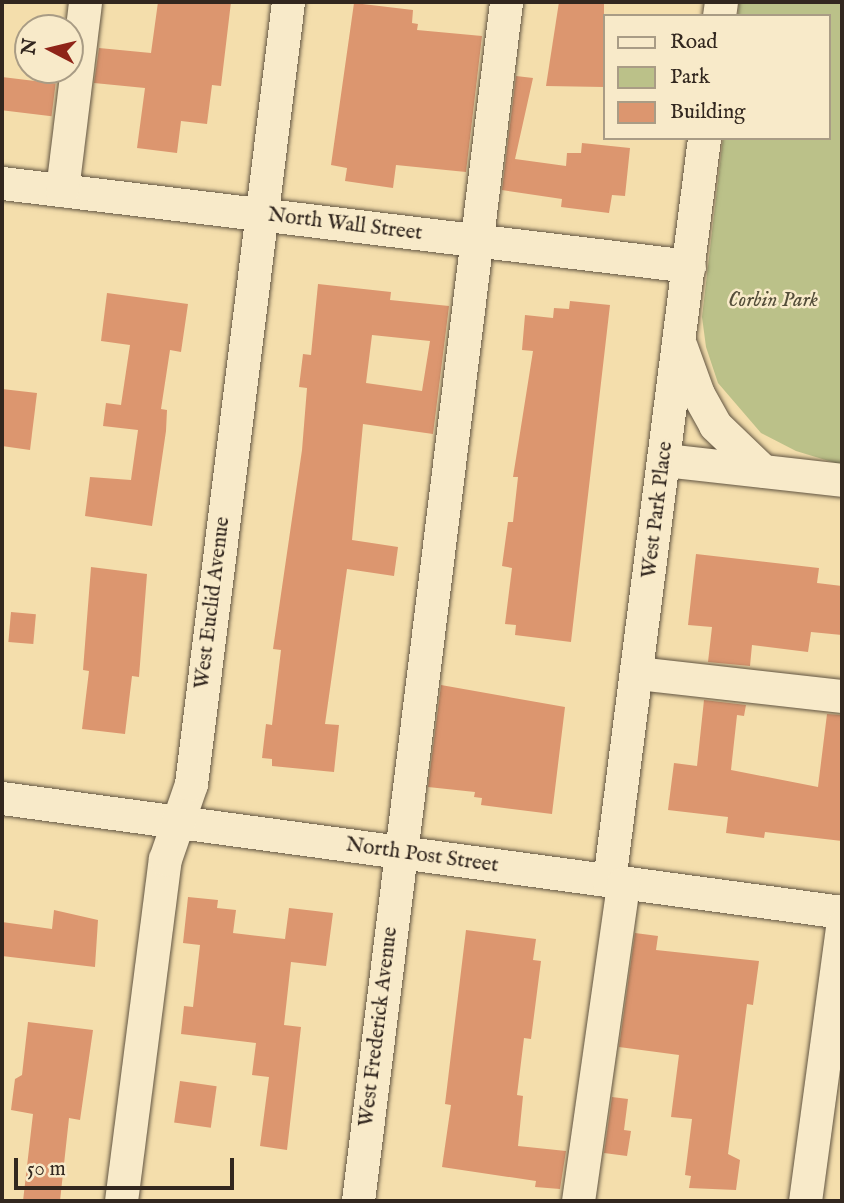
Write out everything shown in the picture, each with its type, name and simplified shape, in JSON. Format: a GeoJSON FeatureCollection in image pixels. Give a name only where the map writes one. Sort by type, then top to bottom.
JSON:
{"type":"FeatureCollection","features":[{"type":"Feature","properties":{"kind":"street"},"geometry":{"type":"LineString","coordinates":[[62,190],[85,2]]}},
{"type":"Feature","properties":{"kind":"street","name":"West Euclid Avenue"},"geometry":{"type":"LineString","coordinates":[[121,1201],[165,859],[191,784],[288,2]]}},
{"type":"Feature","properties":{"kind":"street","name":"West Frederick Avenue"},"geometry":{"type":"LineString","coordinates":[[358,1201],[506,2]]}},
{"type":"Feature","properties":{"kind":"street","name":"West Park Place"},"geometry":{"type":"LineString","coordinates":[[578,1201],[616,882],[637,673],[704,140]]}},
{"type":"Feature","properties":{"kind":"street","name":"North Wall Street"},"geometry":{"type":"LineString","coordinates":[[2,183],[689,266]]}},
{"type":"Feature","properties":{"kind":"street"},"geometry":{"type":"LineString","coordinates":[[679,342],[698,394],[715,425],[763,471]]}},
{"type":"Feature","properties":{"kind":"street"},"geometry":{"type":"LineString","coordinates":[[665,460],[842,480]]}},
{"type":"Feature","properties":{"kind":"street"},"geometry":{"type":"LineString","coordinates":[[637,673],[842,696]]}},
{"type":"Feature","properties":{"kind":"street","name":"North Post Street"},"geometry":{"type":"LineString","coordinates":[[2,798],[842,912]]}},
{"type":"Feature","properties":{"kind":"street"},"geometry":{"type":"LineString","coordinates":[[804,1201],[842,926]]}},
{"type":"Feature","properties":{"kind":"green space","name":"Corbin Park"},"geometry":{"type":"Polygon","coordinates":[[[739,2],[842,2],[842,465],[796,451],[761,433],[718,383],[706,347],[702,317],[723,140],[830,140],[830,14],[738,14],[739,2]]]}},
{"type":"Feature","properties":{"kind":"building"},"geometry":{"type":"Polygon","coordinates":[[[158,2],[231,2],[221,86],[212,85],[207,124],[181,121],[177,153],[137,148],[145,88],[94,83],[99,48],[151,53],[158,2]]]}},
{"type":"Feature","properties":{"kind":"building"},"geometry":{"type":"Polygon","coordinates":[[[559,2],[604,2],[602,87],[546,86],[559,2]]]}},
{"type":"Feature","properties":{"kind":"building"},"geometry":{"type":"Polygon","coordinates":[[[354,3],[413,10],[412,23],[418,24],[417,30],[482,36],[466,172],[396,165],[393,188],[345,181],[347,168],[331,165],[354,3]]]}},
{"type":"Feature","properties":{"kind":"building"},"geometry":{"type":"Polygon","coordinates":[[[516,76],[533,78],[515,159],[566,166],[567,153],[581,153],[582,143],[630,148],[625,196],[612,195],[609,213],[561,207],[562,199],[502,190],[516,76]]]}},
{"type":"Feature","properties":{"kind":"building"},"geometry":{"type":"Polygon","coordinates":[[[2,77],[14,78],[14,84],[56,84],[52,116],[2,110],[2,77]]]}},
{"type":"Feature","properties":{"kind":"building"},"geometry":{"type":"Polygon","coordinates":[[[318,284],[391,292],[390,300],[449,306],[433,434],[363,424],[352,540],[398,547],[394,576],[347,569],[325,724],[339,725],[334,772],[272,766],[272,759],[262,758],[266,724],[272,725],[281,650],[273,649],[302,450],[307,388],[299,387],[303,354],[311,355],[318,284]],[[372,335],[366,383],[422,391],[430,341],[372,335]]]}},
{"type":"Feature","properties":{"kind":"building"},"geometry":{"type":"Polygon","coordinates":[[[107,293],[188,304],[181,352],[170,350],[161,409],[167,410],[166,431],[152,526],[85,516],[90,477],[131,480],[138,430],[103,426],[106,403],[121,405],[130,345],[101,341],[107,293]]]}},
{"type":"Feature","properties":{"kind":"building"},"geometry":{"type":"Polygon","coordinates":[[[570,301],[610,305],[571,642],[515,635],[516,625],[505,624],[512,568],[502,566],[508,522],[513,522],[518,477],[513,477],[533,351],[522,350],[525,315],[553,318],[554,308],[569,309],[570,301]]]}},
{"type":"Feature","properties":{"kind":"building"},"geometry":{"type":"Polygon","coordinates":[[[2,389],[37,393],[30,450],[2,446],[2,389]]]}},
{"type":"Feature","properties":{"kind":"building"},"geometry":{"type":"Polygon","coordinates":[[[696,554],[819,568],[817,583],[842,586],[842,635],[811,632],[808,652],[752,645],[750,666],[708,662],[712,627],[688,625],[696,554]]]}},
{"type":"Feature","properties":{"kind":"building"},"geometry":{"type":"Polygon","coordinates":[[[91,567],[147,574],[139,677],[132,676],[125,734],[82,729],[89,671],[83,670],[91,567]]]}},
{"type":"Feature","properties":{"kind":"building"},"geometry":{"type":"Polygon","coordinates":[[[11,612],[36,614],[33,644],[8,642],[11,612]]]}},
{"type":"Feature","properties":{"kind":"building"},"geometry":{"type":"Polygon","coordinates":[[[441,685],[565,707],[552,814],[481,805],[482,798],[474,797],[475,792],[428,787],[441,685]]]}},
{"type":"Feature","properties":{"kind":"building"},"geometry":{"type":"Polygon","coordinates":[[[704,700],[746,705],[744,716],[737,715],[731,770],[818,787],[827,714],[842,715],[842,841],[765,832],[764,838],[726,833],[728,817],[668,810],[674,763],[697,766],[704,700]]]}},
{"type":"Feature","properties":{"kind":"building"},"geometry":{"type":"Polygon","coordinates":[[[188,897],[218,900],[217,908],[236,910],[233,933],[285,939],[289,908],[333,913],[326,966],[291,962],[284,1025],[301,1027],[287,1150],[260,1146],[269,1077],[252,1075],[256,1043],[181,1034],[184,1006],[193,1007],[200,945],[183,943],[188,897]]]}},
{"type":"Feature","properties":{"kind":"building"},"geometry":{"type":"Polygon","coordinates":[[[54,910],[98,920],[95,967],[2,956],[2,922],[52,929],[54,910]]]}},
{"type":"Feature","properties":{"kind":"building"},"geometry":{"type":"Polygon","coordinates":[[[466,930],[536,939],[533,960],[541,961],[531,1039],[524,1038],[517,1095],[523,1096],[518,1146],[566,1151],[560,1189],[535,1187],[536,1181],[442,1167],[451,1105],[445,1104],[466,930]]]}},
{"type":"Feature","properties":{"kind":"building"},"geometry":{"type":"Polygon","coordinates":[[[635,933],[658,936],[656,950],[759,961],[753,1005],[747,1004],[728,1154],[740,1160],[736,1190],[689,1188],[691,1176],[685,1175],[692,1119],[671,1117],[679,1055],[619,1047],[635,933]]]}},
{"type":"Feature","properties":{"kind":"building"},"geometry":{"type":"Polygon","coordinates":[[[28,1022],[93,1030],[80,1120],[69,1118],[60,1201],[23,1201],[33,1114],[11,1110],[15,1079],[22,1075],[28,1022]]]}},
{"type":"Feature","properties":{"kind":"building"},"geometry":{"type":"Polygon","coordinates":[[[180,1081],[217,1086],[211,1128],[174,1123],[180,1081]]]}},
{"type":"Feature","properties":{"kind":"building"},"geometry":{"type":"Polygon","coordinates":[[[612,1097],[628,1099],[624,1130],[631,1131],[627,1156],[604,1153],[612,1097]]]}}]}
